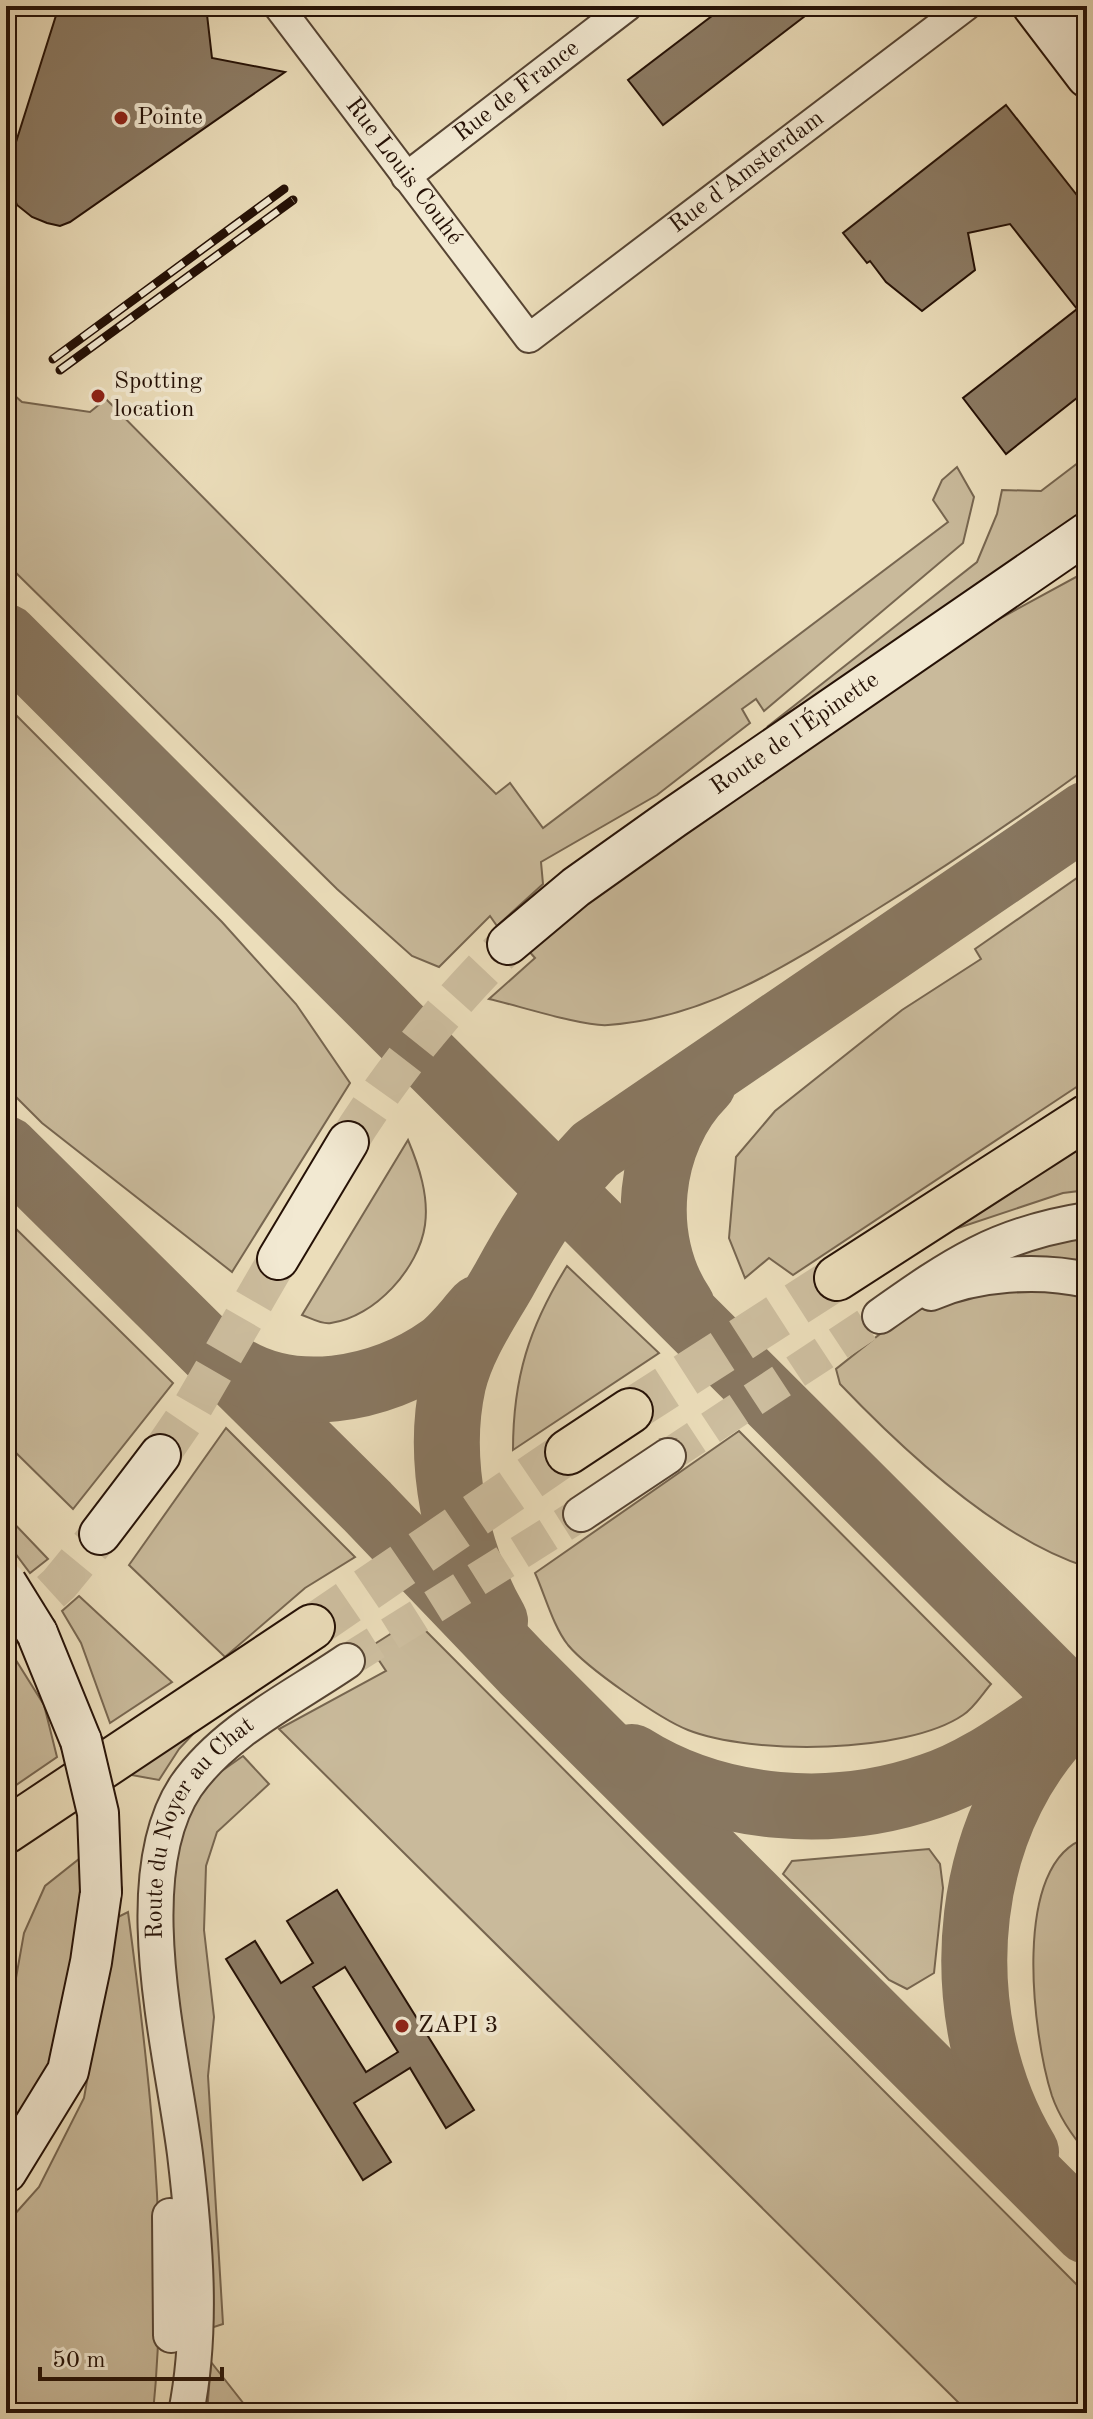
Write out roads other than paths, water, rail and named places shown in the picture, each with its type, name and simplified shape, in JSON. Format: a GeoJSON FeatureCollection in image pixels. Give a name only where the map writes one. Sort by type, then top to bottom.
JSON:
{"type":"FeatureCollection","features":[{"type":"Feature","properties":{"kind":"main road"},"geometry":{"type":"LineString","coordinates":[[1033,6],[1087,77]]}},
{"type":"Feature","properties":{"kind":"main road"},"geometry":{"type":"LineString","coordinates":[[1073,6],[1087,24]]}},
{"type":"Feature","properties":{"kind":"main road","name":"Route de l'Épinette"},"geometry":{"type":"LineString","coordinates":[[508,944],[576,887],[673,818],[1087,533]]}},
{"type":"Feature","properties":{"kind":"main road"},"geometry":{"type":"LineString","coordinates":[[837,1278],[1087,1117]]}},
{"type":"Feature","properties":{"kind":"main road"},"geometry":{"type":"LineString","coordinates":[[278,1259],[348,1142]]}},
{"type":"Feature","properties":{"kind":"main road"},"geometry":{"type":"LineString","coordinates":[[568,1452],[630,1411]]}},
{"type":"Feature","properties":{"kind":"main road"},"geometry":{"type":"LineString","coordinates":[[100,1534],[160,1455]]}},
{"type":"Feature","properties":{"kind":"main road"},"geometry":{"type":"LineString","coordinates":[[6,1583],[37,1633],[81,1741],[98,1813],[101,1892],[91,1962],[68,2071],[6,2172]]}},
{"type":"Feature","properties":{"kind":"main road"},"geometry":{"type":"LineString","coordinates":[[6,1831],[312,1627]]}},
{"type":"Feature","properties":{"kind":"street","name":"Rue Louis Couhé"},"geometry":{"type":"LineString","coordinates":[[278,6],[529,338]]}},
{"type":"Feature","properties":{"kind":"street","name":"Rue de France"},"geometry":{"type":"LineString","coordinates":[[406,177],[628,6]]}},
{"type":"Feature","properties":{"kind":"street","name":"Rue d'Amsterdam"},"geometry":{"type":"LineString","coordinates":[[529,338],[966,6]]}},
{"type":"Feature","properties":{"kind":"street"},"geometry":{"type":"LineString","coordinates":[[1087,1220],[1045,1227],[1004,1239],[952,1265],[880,1316],[938,1290],[974,1280],[1026,1275],[1087,1280]]}},
{"type":"Feature","properties":{"kind":"street"},"geometry":{"type":"LineString","coordinates":[[581,1514],[668,1456]]}},
{"type":"Feature","properties":{"kind":"street","name":"Route du Noyer au Chat"},"geometry":{"type":"LineString","coordinates":[[186,2413],[194,2350],[195,2265],[185,2153],[168,2051],[156,1929],[160,1842],[185,1788],[215,1751],[347,1661]]}},
{"type":"Feature","properties":{"kind":"street","name":"Route du Noyer au Chat"},"geometry":{"type":"LineString","coordinates":[[165,2413],[171,2340],[168,2051]]}},
{"type":"Feature","properties":{"kind":"tunnel"},"geometry":{"type":"LineString","coordinates":[[348,1142],[422,1038],[508,944]]}},
{"type":"Feature","properties":{"kind":"tunnel"},"geometry":{"type":"LineString","coordinates":[[160,1455],[192,1408],[278,1259]]}},
{"type":"Feature","properties":{"kind":"tunnel"},"geometry":{"type":"LineString","coordinates":[[630,1411],[837,1278]]}},
{"type":"Feature","properties":{"kind":"tunnel"},"geometry":{"type":"LineString","coordinates":[[668,1456],[880,1316]]}},
{"type":"Feature","properties":{"kind":"tunnel"},"geometry":{"type":"LineString","coordinates":[[312,1627],[568,1452]]}},
{"type":"Feature","properties":{"kind":"tunnel"},"geometry":{"type":"LineString","coordinates":[[347,1661],[581,1514]]}},
{"type":"Feature","properties":{"kind":"tunnel"},"geometry":{"type":"LineString","coordinates":[[6,1632],[59,1584],[100,1534]]}},
{"type":"Feature","properties":{"kind":"railway"},"geometry":{"type":"LineString","coordinates":[[53,359],[284,189]]}},
{"type":"Feature","properties":{"kind":"railway"},"geometry":{"type":"LineString","coordinates":[[60,370],[293,200]]}},
{"type":"Feature","properties":{"kind":"place","name":"Pointe"},"geometry":{"type":"Point","coordinates":[121,118]}},
{"type":"Feature","properties":{"kind":"place","name":"Spotting location"},"geometry":{"type":"Point","coordinates":[98,396]}},
{"type":"Feature","properties":{"kind":"place","name":"ZAPI 3"},"geometry":{"type":"Point","coordinates":[402,2026]}}]}
